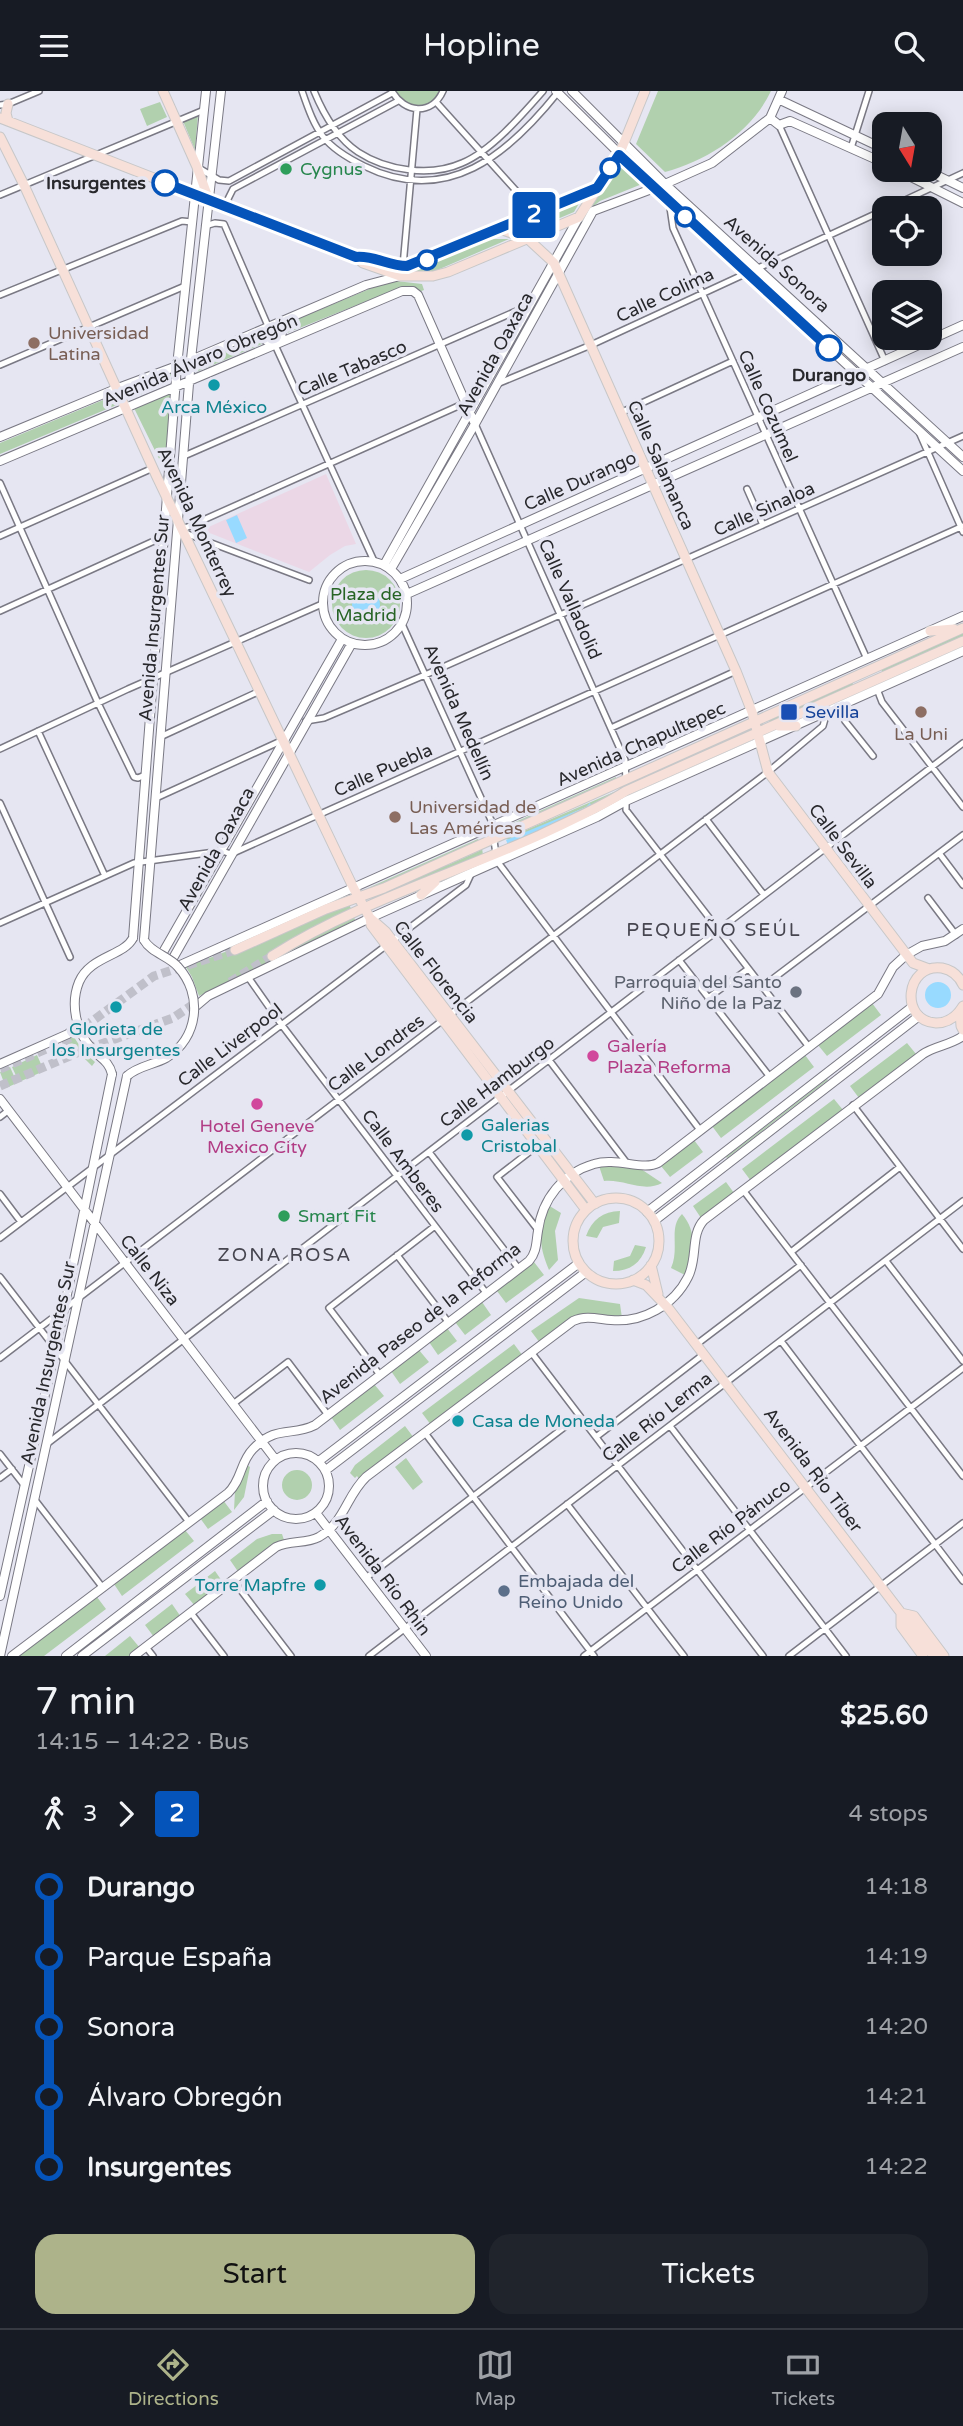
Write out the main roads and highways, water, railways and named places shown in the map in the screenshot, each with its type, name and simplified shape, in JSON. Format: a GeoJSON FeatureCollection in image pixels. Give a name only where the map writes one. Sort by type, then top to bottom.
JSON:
{"type":"FeatureCollection","features":[{"type":"Feature","properties":{"kind":"main road"},"geometry":{"type":"LineString","coordinates":[[163,91],[209,199]]}},
{"type":"Feature","properties":{"kind":"main road","name":"Avenida Insurgentes Sur"},"geometry":{"type":"LineString","coordinates":[[0,1596],[64,1309],[112,1074],[107,1061],[85,1041],[78,1025],[75,995],[82,977],[98,961],[127,947],[133,938],[177,366],[206,91]]}},
{"type":"Feature","properties":{"kind":"main road","name":"Avenida Insurgentes Sur"},"geometry":{"type":"LineString","coordinates":[[163,952],[150,948],[144,940],[165,673],[182,527],[191,359],[220,91]]}},
{"type":"Feature","properties":{"kind":"main road","name":"Avenida Sonora"},"geometry":{"type":"LineString","coordinates":[[572,91],[665,184],[963,457]]}},
{"type":"Feature","properties":{"kind":"main road","name":"Avenida Oaxaca"},"geometry":{"type":"LineString","coordinates":[[388,567],[469,412],[579,217],[619,155],[645,91]]}},
{"type":"Feature","properties":{"kind":"main road","name":"Avenida Sonora"},"geometry":{"type":"LineString","coordinates":[[557,92],[654,188],[963,471]]}},
{"type":"Feature","properties":{"kind":"main road"},"geometry":{"type":"LineString","coordinates":[[872,143],[791,105],[781,96],[770,118],[779,125],[790,121],[872,158]]}},
{"type":"Feature","properties":{"kind":"main road"},"geometry":{"type":"LineString","coordinates":[[4,105],[4,119],[356,257],[365,256],[401,271]]}},
{"type":"Feature","properties":{"kind":"main road"},"geometry":{"type":"LineString","coordinates":[[790,121],[793,111],[791,105]]}},
{"type":"Feature","properties":{"kind":"main road","name":"Avenida Oaxaca"},"geometry":{"type":"LineString","coordinates":[[388,567],[475,424],[494,385],[593,211],[712,163],[770,118]]}},
{"type":"Feature","properties":{"kind":"main road","name":"Avenida Monterrey"},"geometry":{"type":"LineString","coordinates":[[0,137],[153,468],[367,913]]}},
{"type":"Feature","properties":{"kind":"main road"},"geometry":{"type":"LineString","coordinates":[[942,178],[963,188]]}},
{"type":"Feature","properties":{"kind":"main road"},"geometry":{"type":"LineString","coordinates":[[923,182],[963,203]]}},
{"type":"Feature","properties":{"kind":"main road","name":"Avenida Álvaro Obregón"},"geometry":{"type":"LineString","coordinates":[[0,437],[177,366],[268,325],[597,188]]}},
{"type":"Feature","properties":{"kind":"main road"},"geometry":{"type":"LineString","coordinates":[[684,215],[691,207]]}},
{"type":"Feature","properties":{"kind":"main road","name":"Avenida Álvaro Obregón"},"geometry":{"type":"LineString","coordinates":[[401,271],[415,278],[438,275],[579,217]]}},
{"type":"Feature","properties":{"kind":"main road","name":"Calle Salamanca"},"geometry":{"type":"LineString","coordinates":[[500,229],[528,239],[554,263],[736,671],[758,737]]}},
{"type":"Feature","properties":{"kind":"main road"},"geometry":{"type":"LineString","coordinates":[[711,241],[719,232]]}},
{"type":"Feature","properties":{"kind":"main road","name":"Avenida Álvaro Obregón"},"geometry":{"type":"LineString","coordinates":[[0,461],[402,291],[413,291]]}},
{"type":"Feature","properties":{"kind":"main road","name":"Calle Valladolid"},"geometry":{"type":"LineString","coordinates":[[413,291],[418,295],[475,424]]}},
{"type":"Feature","properties":{"kind":"main road"},"geometry":{"type":"LineString","coordinates":[[792,315],[801,306]]}},
{"type":"Feature","properties":{"kind":"main road","name":"Calle Durango"},"geometry":{"type":"LineString","coordinates":[[400,579],[963,325]]}},
{"type":"Feature","properties":{"kind":"main road","name":"Calle Durango"},"geometry":{"type":"LineString","coordinates":[[407,594],[963,347]]}},
{"type":"Feature","properties":{"kind":"main road"},"geometry":{"type":"LineString","coordinates":[[903,415],[911,409]]}},
{"type":"Feature","properties":{"kind":"main road"},"geometry":{"type":"LineString","coordinates":[[356,561],[374,561],[388,567],[400,579],[407,594],[407,609],[402,624],[392,636],[377,643],[352,643],[342,639],[330,627],[322,604],[328,582],[340,569],[356,561]]}},
{"type":"Feature","properties":{"kind":"main road","name":"Avenida Chapultepec"},"geometry":{"type":"LineString","coordinates":[[235,950],[326,909],[492,827],[963,616]]}},
{"type":"Feature","properties":{"kind":"main road"},"geometry":{"type":"LineString","coordinates":[[930,631],[963,628]]}},
{"type":"Feature","properties":{"kind":"main road","name":"Avenida Chapultepec"},"geometry":{"type":"LineString","coordinates":[[177,961],[356,893],[384,888],[963,628]]}},
{"type":"Feature","properties":{"kind":"main road","name":"Avenida Oaxaca"},"geometry":{"type":"LineString","coordinates":[[163,952],[342,639]]}},
{"type":"Feature","properties":{"kind":"main road","name":"Avenida Chapultepec"},"geometry":{"type":"LineString","coordinates":[[758,737],[774,726],[963,641]]}},
{"type":"Feature","properties":{"kind":"main road","name":"Avenida Oaxaca"},"geometry":{"type":"LineString","coordinates":[[177,961],[231,854],[352,643]]}},
{"type":"Feature","properties":{"kind":"main road","name":"Avenida Chapultepec"},"geometry":{"type":"LineString","coordinates":[[272,956],[306,935],[421,895],[596,809],[758,737],[796,726],[963,651]]}},
{"type":"Feature","properties":{"kind":"main road"},"geometry":{"type":"LineString","coordinates":[[774,726],[796,726]]}},
{"type":"Feature","properties":{"kind":"main road","name":"Calle Sevilla"},"geometry":{"type":"LineString","coordinates":[[758,737],[768,772],[912,963]]}},
{"type":"Feature","properties":{"kind":"main road","name":"Avenida Chapultepec"},"geometry":{"type":"LineString","coordinates":[[198,1004],[441,876],[496,858]]}},
{"type":"Feature","properties":{"kind":"main road"},"geometry":{"type":"LineString","coordinates":[[421,895],[441,876]]}},
{"type":"Feature","properties":{"kind":"main road","name":"Calle Florencia"},"geometry":{"type":"LineString","coordinates":[[367,913],[377,922],[388,943],[446,1018],[509,1091],[595,1203]]}},
{"type":"Feature","properties":{"kind":"main road"},"geometry":{"type":"LineString","coordinates":[[906,955],[917,948],[945,941],[959,932]]}},
{"type":"Feature","properties":{"kind":"main road"},"geometry":{"type":"LineString","coordinates":[[163,952],[177,961],[198,1004]]}},
{"type":"Feature","properties":{"kind":"main road","name":"Avenida Paseo de la Reforma"},"geometry":{"type":"LineString","coordinates":[[262,1441],[277,1432],[310,1427],[328,1415],[533,1257],[546,1202],[573,1174],[600,1162],[626,1162],[647,1167],[655,1165],[878,994],[894,967],[906,955]]}},
{"type":"Feature","properties":{"kind":"main road"},"geometry":{"type":"LineString","coordinates":[[962,1031],[945,1022],[932,1022],[919,1016],[912,1007],[912,963],[929,969],[959,971],[963,984]]}},
{"type":"Feature","properties":{"kind":"main road"},"geometry":{"type":"LineString","coordinates":[[914,981],[929,969]]}},
{"type":"Feature","properties":{"kind":"main road","name":"Avenida Insurgentes Sur"},"geometry":{"type":"LineString","coordinates":[[1,1656],[107,1156],[127,1076],[137,1068],[156,1063],[176,1051],[188,1034],[198,1004]]}},
{"type":"Feature","properties":{"kind":"main road"},"geometry":{"type":"LineString","coordinates":[[647,1212],[912,1007]]}},
{"type":"Feature","properties":{"kind":"main road"},"geometry":{"type":"LineString","coordinates":[[945,1022],[962,1009]]}},
{"type":"Feature","properties":{"kind":"main road"},"geometry":{"type":"LineString","coordinates":[[134,1656],[282,1544],[310,1541],[329,1530],[343,1514],[352,1492],[358,1485],[577,1319],[628,1319],[646,1314],[683,1287],[691,1271],[696,1230],[704,1220],[923,1054],[932,1048],[958,1040],[962,1031],[962,1009]]}},
{"type":"Feature","properties":{"kind":"main road"},"geometry":{"type":"LineString","coordinates":[[654,1221],[919,1016]]}},
{"type":"Feature","properties":{"kind":"main road","name":"Calle Florencia"},"geometry":{"type":"LineString","coordinates":[[446,1018],[500,1097],[586,1210]]}},
{"type":"Feature","properties":{"kind":"main road"},"geometry":{"type":"LineString","coordinates":[[0,1064],[68,1034],[78,1025]]}},
{"type":"Feature","properties":{"kind":"main road","name":"Calle Niza"},"geometry":{"type":"LineString","coordinates":[[0,1099],[275,1459]]}},
{"type":"Feature","properties":{"kind":"main road"},"geometry":{"type":"LineString","coordinates":[[621,1199],[634,1202],[647,1212],[654,1221],[659,1240],[657,1254],[651,1265],[633,1280],[620,1283],[606,1282],[586,1272],[575,1253],[573,1238],[576,1224],[586,1210],[595,1203],[621,1199]]}},
{"type":"Feature","properties":{"kind":"main road"},"geometry":{"type":"LineString","coordinates":[[319,1461],[579,1263]]}},
{"type":"Feature","properties":{"kind":"main road","name":"Avenida Río Tíber"},"geometry":{"type":"LineString","coordinates":[[651,1265],[662,1301]]}},
{"type":"Feature","properties":{"kind":"main road"},"geometry":{"type":"LineString","coordinates":[[326,1470],[586,1272]]}},
{"type":"Feature","properties":{"kind":"main road","name":"Avenida Río Tíber"},"geometry":{"type":"LineString","coordinates":[[633,1280],[646,1285],[662,1301],[901,1612],[914,1616],[944,1656]]}},
{"type":"Feature","properties":{"kind":"main road"},"geometry":{"type":"LineString","coordinates":[[12,1656],[234,1487],[246,1457],[262,1441]]}},
{"type":"Feature","properties":{"kind":"main road"},"geometry":{"type":"LineString","coordinates":[[301,1452],[319,1461],[326,1470],[330,1487],[328,1497],[316,1513],[299,1519],[290,1518],[274,1510],[267,1501],[263,1479],[275,1459],[301,1452]]}},
{"type":"Feature","properties":{"kind":"main road"},"geometry":{"type":"LineString","coordinates":[[66,1656],[267,1501]]}},
{"type":"Feature","properties":{"kind":"main road"},"geometry":{"type":"LineString","coordinates":[[82,1656],[274,1510]]}},
{"type":"Feature","properties":{"kind":"main road","name":"Avenida Río Rhin"},"geometry":{"type":"LineString","coordinates":[[316,1513],[426,1656]]}},
{"type":"Feature","properties":{"kind":"main road"},"geometry":{"type":"LineString","coordinates":[[901,1612],[901,1626],[923,1656]]}},
{"type":"Feature","properties":{"kind":"main road"},"geometry":{"type":"LineString","coordinates":[[901,1612],[934,1656]]}},
{"type":"Feature","properties":{"kind":"water"},"geometry":{"type":"Polygon","coordinates":[[[237,515],[247,538],[236,543],[226,520],[237,515]]]}},
{"type":"Feature","properties":{"kind":"water"},"geometry":{"type":"Polygon","coordinates":[[[366,591],[376,595],[380,605],[376,615],[366,619],[356,615],[352,605],[356,595],[366,591]]]}},
{"type":"Feature","properties":{"kind":"water"},"geometry":{"type":"Polygon","coordinates":[[[590,803],[592,808],[508,845],[506,840],[590,803]]]}},
{"type":"Feature","properties":{"kind":"water"},"geometry":{"type":"Polygon","coordinates":[[[938,982],[947,986],[951,995],[947,1004],[938,1008],[929,1004],[925,995],[929,986],[938,982]]]}},
{"type":"Feature","properties":{"kind":"tunnel"},"geometry":{"type":"LineString","coordinates":[[0,1069],[65,1041],[154,976],[235,950]]}},
{"type":"Feature","properties":{"kind":"tunnel"},"geometry":{"type":"LineString","coordinates":[[230,982],[272,956]]}},
{"type":"Feature","properties":{"kind":"tunnel"},"geometry":{"type":"LineString","coordinates":[[0,1086],[79,1052],[173,1018],[200,1000]]}},
{"type":"Feature","properties":{"kind":"place","name":"Cygnus"},"geometry":{"type":"Point","coordinates":[286,169]}},
{"type":"Feature","properties":{"kind":"place","name":"Insurgentes"},"geometry":{"type":"Point","coordinates":[165,183]}},
{"type":"Feature","properties":{"kind":"place","name":"Universidad Latina"},"geometry":{"type":"Point","coordinates":[34,343]}},
{"type":"Feature","properties":{"kind":"place","name":"Durango"},"geometry":{"type":"Point","coordinates":[829,348]}},
{"type":"Feature","properties":{"kind":"place","name":"Arca México"},"geometry":{"type":"Point","coordinates":[214,385]}},
{"type":"Feature","properties":{"kind":"place","name":"Sevilla"},"geometry":{"type":"Point","coordinates":[789,712]}},
{"type":"Feature","properties":{"kind":"place","name":"La Uni"},"geometry":{"type":"Point","coordinates":[921,712]}},
{"type":"Feature","properties":{"kind":"place","name":"Universidad de Las Américas"},"geometry":{"type":"Point","coordinates":[395,817]}},
{"type":"Feature","properties":{"kind":"place","name":"Parroquia del Santo Niño de la Paz"},"geometry":{"type":"Point","coordinates":[796,992]}},
{"type":"Feature","properties":{"kind":"place","name":"Glorieta de los Insurgentes"},"geometry":{"type":"Point","coordinates":[116,1007]}},
{"type":"Feature","properties":{"kind":"place","name":"Galería Plaza Reforma"},"geometry":{"type":"Point","coordinates":[593,1056]}},
{"type":"Feature","properties":{"kind":"place","name":"Hotel Geneve Mexico City"},"geometry":{"type":"Point","coordinates":[257,1104]}},
{"type":"Feature","properties":{"kind":"place","name":"Galerias Cristobal"},"geometry":{"type":"Point","coordinates":[467,1135]}},
{"type":"Feature","properties":{"kind":"place","name":"Smart Fit"},"geometry":{"type":"Point","coordinates":[284,1216]}},
{"type":"Feature","properties":{"kind":"place","name":"Casa de Moneda"},"geometry":{"type":"Point","coordinates":[458,1421]}},
{"type":"Feature","properties":{"kind":"place","name":"Torre Mapfre"},"geometry":{"type":"Point","coordinates":[320,1585]}},
{"type":"Feature","properties":{"kind":"place","name":"Embajada del Reino Unido"},"geometry":{"type":"Point","coordinates":[504,1591]}},
{"type":"Feature","properties":{"kind":"district","name":"PEQUEÑO SEÚL"},"geometry":{"type":"Point","coordinates":[714,930]}},
{"type":"Feature","properties":{"kind":"district","name":"ZONA ROSA"},"geometry":{"type":"Point","coordinates":[285,1255]}},
{"type":"Feature","properties":{"kind":"park label","name":"Plaza de Madrid"},"geometry":{"type":"Point","coordinates":[366,604]}}]}
